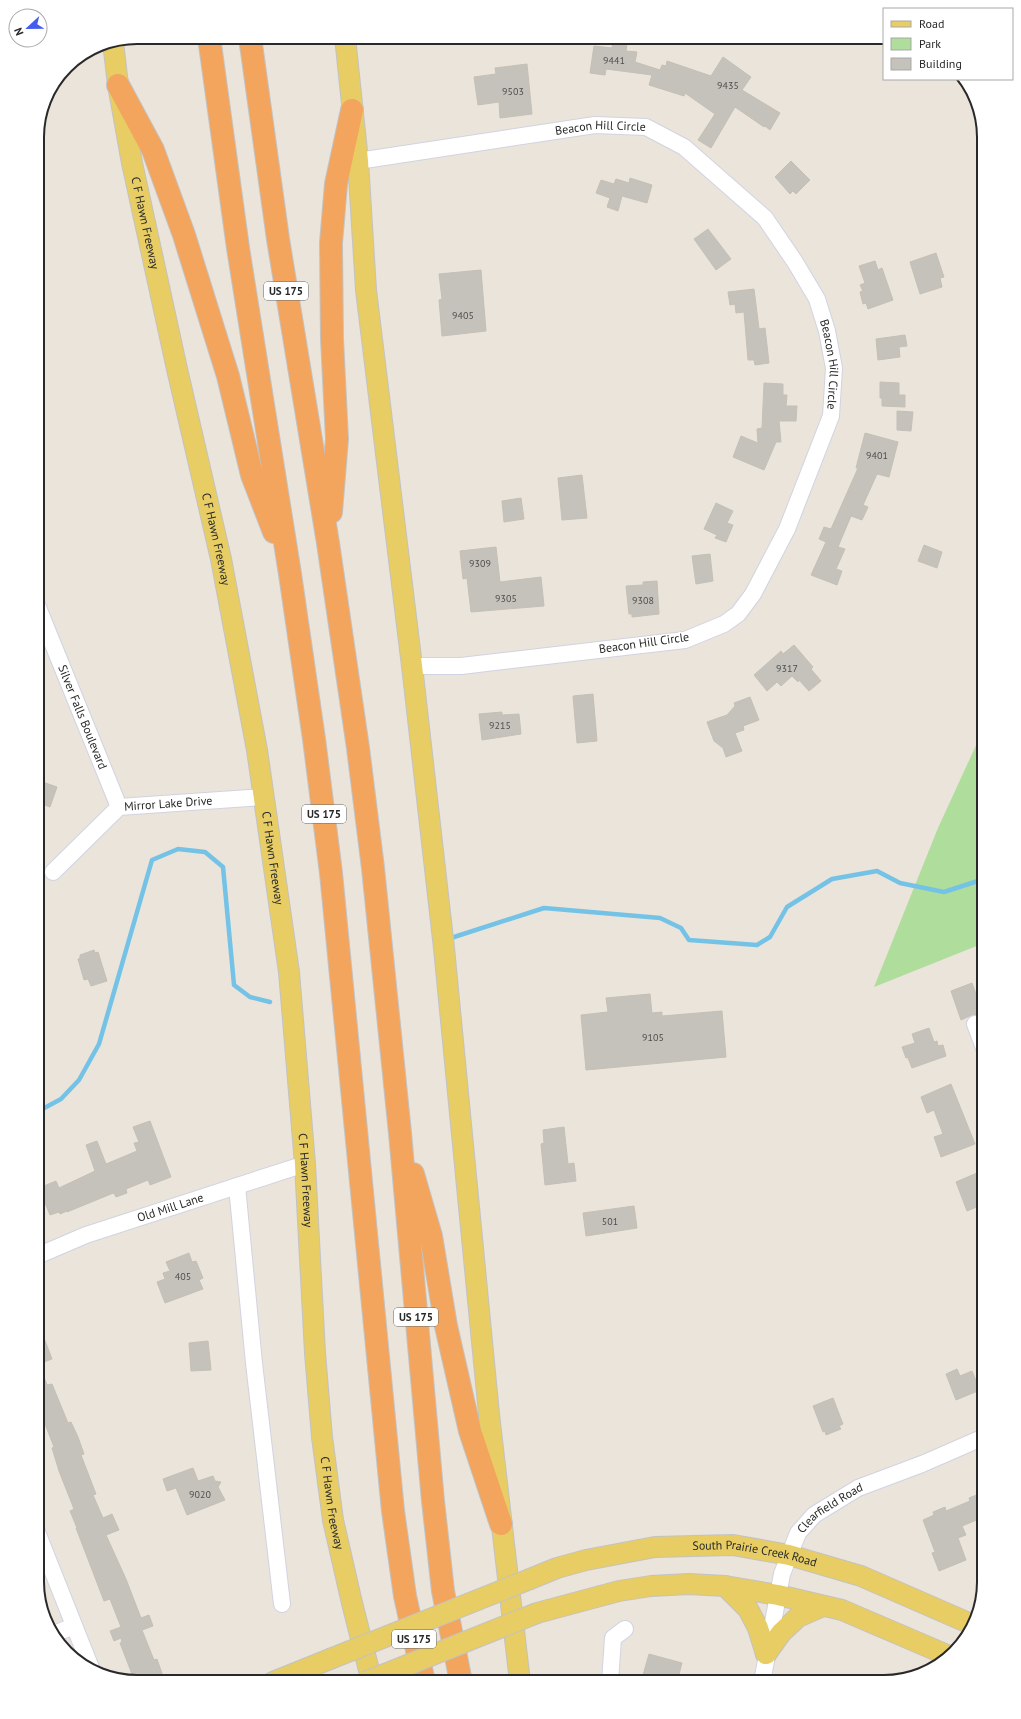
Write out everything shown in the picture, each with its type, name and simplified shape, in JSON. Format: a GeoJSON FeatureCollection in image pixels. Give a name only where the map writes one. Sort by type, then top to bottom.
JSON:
{"type":"FeatureCollection","features":[{"type":"Feature","properties":{"kind":"highway","name":"US 175"},"geometry":{"type":"LineString","coordinates":[[210,44],[238,248],[290,574],[314,739],[331,873],[393,1511],[405,1596],[422,1675]]}},
{"type":"Feature","properties":{"kind":"highway","name":"US 175"},"geometry":{"type":"LineString","coordinates":[[251,44],[278,239],[328,543],[368,830],[400,1133],[433,1501],[443,1591],[459,1675]]}},
{"type":"Feature","properties":{"kind":"highway"},"geometry":{"type":"LineString","coordinates":[[118,85],[152,150],[184,235],[228,376],[252,475],[290,574]]}},
{"type":"Feature","properties":{"kind":"highway"},"geometry":{"type":"LineString","coordinates":[[328,543],[337,439],[332,339],[331,243],[336,184],[352,110]]}},
{"type":"Feature","properties":{"kind":"highway"},"geometry":{"type":"LineString","coordinates":[[400,1133],[431,1236],[446,1326],[470,1430],[501,1524]]}},
{"type":"Feature","properties":{"kind":"main road"},"geometry":{"type":"LineString","coordinates":[[346,44],[358,161],[366,290],[412,666],[444,948],[501,1524],[519,1675]]}},
{"type":"Feature","properties":{"kind":"main road","name":"C F Hawn Freeway"},"geometry":{"type":"LineString","coordinates":[[114,47],[118,85],[132,163],[175,362],[221,559],[257,750],[289,972],[305,1164],[315,1354],[322,1437],[333,1520],[370,1675]]}},
{"type":"Feature","properties":{"kind":"main road","name":"South Prairie Creek Road"},"geometry":{"type":"LineString","coordinates":[[290,1675],[557,1568],[586,1560],[655,1547],[733,1546],[789,1555],[861,1576],[968,1622]]}},
{"type":"Feature","properties":{"kind":"main road"},"geometry":{"type":"LineString","coordinates":[[382,1675],[537,1613],[569,1603],[626,1590],[689,1584],[725,1586],[842,1610],[943,1653]]}},
{"type":"Feature","properties":{"kind":"main road"},"geometry":{"type":"LineString","coordinates":[[725,1586],[748,1608],[758,1628],[766,1654]]}},
{"type":"Feature","properties":{"kind":"main road"},"geometry":{"type":"LineString","coordinates":[[766,1654],[781,1633],[798,1617],[824,1606]]}},
{"type":"Feature","properties":{"kind":"street","name":"Beacon Hill Circle"},"geometry":{"type":"LineString","coordinates":[[358,161],[595,125],[646,127],[684,147],[764,218],[795,262],[817,299],[827,331],[834,368],[832,416],[787,528],[753,594],[738,614],[724,624],[685,640],[461,666],[412,666]]}},
{"type":"Feature","properties":{"kind":"street","name":"Silver Falls Boulevard"},"geometry":{"type":"LineString","coordinates":[[44,622],[119,807]]}},
{"type":"Feature","properties":{"kind":"street","name":"Mirror Lake Drive"},"geometry":{"type":"LineString","coordinates":[[53,872],[119,807],[263,797]]}},
{"type":"Feature","properties":{"kind":"street"},"geometry":{"type":"LineString","coordinates":[[975,1024],[977,1029]]}},
{"type":"Feature","properties":{"kind":"street","name":"Old Mill Lane"},"geometry":{"type":"LineString","coordinates":[[44,1253],[86,1235],[305,1164]]}},
{"type":"Feature","properties":{"kind":"street"},"geometry":{"type":"LineString","coordinates":[[237,1186],[254,1363],[282,1604]]}},
{"type":"Feature","properties":{"kind":"street","name":"Clearfield Road"},"geometry":{"type":"LineString","coordinates":[[763,1675],[782,1574],[798,1533],[814,1515],[858,1488],[922,1464],[977,1440]]}},
{"type":"Feature","properties":{"kind":"street"},"geometry":{"type":"LineString","coordinates":[[44,1550],[88,1661]]}},
{"type":"Feature","properties":{"kind":"street"},"geometry":{"type":"LineString","coordinates":[[59,1632],[74,1626]]}},
{"type":"Feature","properties":{"kind":"street"},"geometry":{"type":"LineString","coordinates":[[610,1675],[613,1638],[625,1629]]}},
{"type":"Feature","properties":{"kind":"green space"},"geometry":{"type":"Polygon","coordinates":[[[977,743],[977,946],[874,987],[938,828],[977,743]]]}},
{"type":"Feature","properties":{"kind":"building"},"geometry":{"type":"Polygon","coordinates":[[[613,44],[627,44],[626,51],[637,52],[635,62],[660,70],[662,65],[666,66],[667,61],[711,76],[723,57],[751,77],[742,90],[780,113],[770,130],[735,107],[711,148],[698,140],[715,114],[685,93],[684,96],[649,85],[652,75],[606,69],[605,75],[590,73],[594,46],[612,48],[613,44]]]}},
{"type":"Feature","properties":{"kind":"building"},"geometry":{"type":"Polygon","coordinates":[[[527,64],[532,114],[500,118],[499,102],[478,105],[474,77],[496,74],[495,68],[527,64]]]}},
{"type":"Feature","properties":{"kind":"building"},"geometry":{"type":"Polygon","coordinates":[[[791,161],[810,180],[796,194],[793,191],[790,194],[775,177],[791,161]]]}},
{"type":"Feature","properties":{"kind":"building"},"geometry":{"type":"Polygon","coordinates":[[[630,178],[652,185],[647,203],[622,196],[618,211],[607,207],[610,198],[596,193],[601,180],[614,184],[616,179],[629,183],[630,178]]]}},
{"type":"Feature","properties":{"kind":"building"},"geometry":{"type":"Polygon","coordinates":[[[708,229],[731,259],[716,270],[694,239],[708,229]]]}},
{"type":"Feature","properties":{"kind":"building"},"geometry":{"type":"Polygon","coordinates":[[[936,253],[944,277],[940,278],[942,287],[920,294],[910,262],[936,253]]]}},
{"type":"Feature","properties":{"kind":"building"},"geometry":{"type":"Polygon","coordinates":[[[875,261],[878,270],[882,268],[893,300],[868,309],[866,303],[863,304],[860,292],[863,291],[860,285],[865,283],[859,266],[875,261]]]}},
{"type":"Feature","properties":{"kind":"building"},"geometry":{"type":"Polygon","coordinates":[[[481,270],[486,331],[442,336],[439,300],[442,299],[439,274],[481,270]]]}},
{"type":"Feature","properties":{"kind":"building"},"geometry":{"type":"Polygon","coordinates":[[[754,289],[759,329],[765,328],[769,363],[755,365],[754,360],[748,360],[744,312],[736,313],[735,304],[730,305],[728,292],[754,289]]]}},
{"type":"Feature","properties":{"kind":"building"},"geometry":{"type":"Polygon","coordinates":[[[905,335],[907,346],[899,347],[900,357],[878,360],[876,339],[905,335]]]}},
{"type":"Feature","properties":{"kind":"building"},"geometry":{"type":"Polygon","coordinates":[[[880,382],[899,383],[899,395],[905,395],[905,407],[882,406],[882,398],[880,398],[880,382]]]}},
{"type":"Feature","properties":{"kind":"building"},"geometry":{"type":"Polygon","coordinates":[[[764,383],[783,384],[783,395],[787,395],[786,406],[797,406],[796,421],[779,421],[781,442],[776,442],[764,470],[733,457],[741,436],[758,443],[757,429],[762,428],[764,383]]]}},
{"type":"Feature","properties":{"kind":"building"},"geometry":{"type":"Polygon","coordinates":[[[897,411],[913,412],[911,431],[897,430],[897,411]]]}},
{"type":"Feature","properties":{"kind":"building"},"geometry":{"type":"Polygon","coordinates":[[[865,433],[898,442],[889,477],[877,474],[863,505],[868,507],[862,520],[851,516],[838,547],[845,549],[836,569],[842,571],[837,585],[811,575],[826,542],[819,539],[824,527],[831,529],[858,468],[856,468],[865,433]]]}},
{"type":"Feature","properties":{"kind":"building"},"geometry":{"type":"Polygon","coordinates":[[[582,475],[587,518],[562,520],[558,478],[582,475]]]}},
{"type":"Feature","properties":{"kind":"building"},"geometry":{"type":"Polygon","coordinates":[[[521,498],[524,519],[504,522],[502,501],[521,498]]]}},
{"type":"Feature","properties":{"kind":"building"},"geometry":{"type":"Polygon","coordinates":[[[716,503],[733,511],[727,523],[733,525],[726,542],[715,538],[717,535],[704,529],[716,503]]]}},
{"type":"Feature","properties":{"kind":"building"},"geometry":{"type":"Polygon","coordinates":[[[924,545],[942,552],[937,568],[918,561],[924,545]]]}},
{"type":"Feature","properties":{"kind":"building"},"geometry":{"type":"Polygon","coordinates":[[[496,547],[500,582],[541,577],[544,606],[471,612],[467,578],[463,579],[460,551],[496,547]]]}},
{"type":"Feature","properties":{"kind":"building"},"geometry":{"type":"Polygon","coordinates":[[[710,554],[713,581],[696,584],[692,556],[710,554]]]}},
{"type":"Feature","properties":{"kind":"building"},"geometry":{"type":"Polygon","coordinates":[[[657,581],[659,614],[632,617],[632,614],[629,614],[626,586],[643,585],[643,582],[657,581]]]}},
{"type":"Feature","properties":{"kind":"building"},"geometry":{"type":"Polygon","coordinates":[[[794,645],[813,667],[811,669],[821,681],[809,691],[799,680],[798,682],[792,676],[781,686],[777,682],[767,691],[754,675],[781,651],[783,654],[794,645]]]}},
{"type":"Feature","properties":{"kind":"building"},"geometry":{"type":"Polygon","coordinates":[[[593,694],[597,741],[577,743],[573,696],[593,694]]]}},
{"type":"Feature","properties":{"kind":"building"},"geometry":{"type":"Polygon","coordinates":[[[750,697],[759,720],[743,726],[744,730],[735,733],[742,751],[726,757],[723,748],[714,741],[707,722],[727,715],[735,706],[734,703],[750,697]]]}},
{"type":"Feature","properties":{"kind":"building"},"geometry":{"type":"Polygon","coordinates":[[[502,712],[502,715],[519,714],[521,734],[482,740],[479,714],[502,712]]]}},
{"type":"Feature","properties":{"kind":"building"},"geometry":{"type":"Polygon","coordinates":[[[44,782],[57,787],[50,807],[44,805],[44,782]]]}},
{"type":"Feature","properties":{"kind":"building"},"geometry":{"type":"Polygon","coordinates":[[[94,950],[95,953],[98,952],[107,981],[91,986],[88,979],[84,980],[78,959],[80,958],[80,955],[94,950]]]}},
{"type":"Feature","properties":{"kind":"building"},"geometry":{"type":"Polygon","coordinates":[[[972,983],[977,997],[977,1014],[961,1020],[951,991],[972,983]]]}},
{"type":"Feature","properties":{"kind":"building"},"geometry":{"type":"Polygon","coordinates":[[[650,994],[652,1013],[662,1012],[662,1016],[722,1011],[726,1057],[586,1070],[581,1015],[608,1012],[606,998],[650,994]]]}},
{"type":"Feature","properties":{"kind":"building"},"geometry":{"type":"Polygon","coordinates":[[[929,1028],[934,1042],[937,1041],[938,1046],[943,1045],[946,1056],[912,1068],[908,1058],[914,1055],[906,1058],[902,1047],[915,1043],[912,1034],[929,1028]]]}},
{"type":"Feature","properties":{"kind":"building"},"geometry":{"type":"Polygon","coordinates":[[[951,1084],[975,1144],[941,1157],[934,1137],[943,1134],[934,1110],[927,1113],[921,1097],[951,1084]]]}},
{"type":"Feature","properties":{"kind":"building"},"geometry":{"type":"Polygon","coordinates":[[[150,1121],[171,1177],[150,1185],[148,1180],[126,1189],[127,1193],[116,1197],[114,1193],[67,1212],[60,1214],[59,1212],[50,1215],[44,1200],[44,1186],[56,1181],[59,1188],[95,1171],[86,1145],[97,1141],[106,1164],[137,1151],[134,1143],[139,1142],[133,1127],[150,1121]]]}},
{"type":"Feature","properties":{"kind":"building"},"geometry":{"type":"Polygon","coordinates":[[[564,1127],[568,1164],[574,1163],[576,1181],[545,1185],[541,1144],[544,1143],[543,1130],[564,1127]]]}},
{"type":"Feature","properties":{"kind":"building"},"geometry":{"type":"Polygon","coordinates":[[[977,1173],[977,1207],[967,1211],[956,1182],[977,1173]]]}},
{"type":"Feature","properties":{"kind":"building"},"geometry":{"type":"Polygon","coordinates":[[[634,1206],[637,1228],[586,1236],[583,1213],[634,1206]]]}},
{"type":"Feature","properties":{"kind":"building"},"geometry":{"type":"Polygon","coordinates":[[[189,1253],[192,1262],[196,1261],[203,1278],[199,1280],[203,1289],[165,1303],[157,1282],[165,1279],[163,1273],[170,1271],[166,1262],[189,1253]]]}},
{"type":"Feature","properties":{"kind":"building"},"geometry":{"type":"Polygon","coordinates":[[[44,1338],[52,1359],[44,1362],[44,1338]]]}},
{"type":"Feature","properties":{"kind":"building"},"geometry":{"type":"Polygon","coordinates":[[[208,1341],[211,1370],[191,1371],[189,1343],[208,1341]]]}},
{"type":"Feature","properties":{"kind":"building"},"geometry":{"type":"Polygon","coordinates":[[[957,1369],[960,1376],[972,1371],[977,1383],[977,1391],[956,1400],[946,1374],[957,1369]]]}},
{"type":"Feature","properties":{"kind":"building"},"geometry":{"type":"Polygon","coordinates":[[[44,1377],[47,1385],[52,1384],[68,1423],[71,1422],[78,1437],[84,1454],[81,1455],[96,1494],[93,1495],[103,1518],[112,1514],[119,1530],[106,1535],[126,1579],[141,1618],[149,1615],[153,1626],[142,1630],[154,1660],[157,1659],[163,1675],[132,1675],[120,1643],[122,1642],[121,1638],[114,1641],[110,1631],[121,1627],[110,1599],[104,1601],[76,1528],[70,1511],[74,1509],[59,1471],[52,1448],[54,1447],[45,1424],[44,1377]]]}},
{"type":"Feature","properties":{"kind":"building"},"geometry":{"type":"Polygon","coordinates":[[[833,1398],[843,1424],[839,1426],[841,1429],[826,1435],[825,1431],[823,1432],[813,1406],[833,1398]]]}},
{"type":"Feature","properties":{"kind":"building"},"geometry":{"type":"Polygon","coordinates":[[[193,1468],[198,1481],[213,1476],[215,1481],[221,1482],[218,1487],[225,1500],[187,1515],[176,1488],[167,1491],[163,1479],[193,1468]]]}},
{"type":"Feature","properties":{"kind":"building"},"geometry":{"type":"Polygon","coordinates":[[[977,1495],[977,1520],[962,1526],[966,1535],[958,1538],[966,1560],[939,1571],[932,1553],[935,1552],[923,1520],[934,1515],[933,1512],[945,1507],[946,1511],[970,1501],[969,1498],[977,1495]]]}},
{"type":"Feature","properties":{"kind":"building"},"geometry":{"type":"Polygon","coordinates":[[[649,1654],[682,1663],[679,1675],[643,1675],[649,1654]]]}},
{"type":"Feature","properties":{"kind":"waterway"},"geometry":{"type":"LineString","coordinates":[[44,1108],[61,1099],[79,1080],[99,1044],[152,860],[178,849],[205,852],[223,867],[234,985],[250,997],[270,1002]]}},
{"type":"Feature","properties":{"kind":"waterway"},"geometry":{"type":"LineString","coordinates":[[451,938],[544,908],[660,918],[681,928],[689,940],[757,945],[770,937],[787,907],[832,879],[877,871],[900,883],[944,892],[977,881]]}}]}
